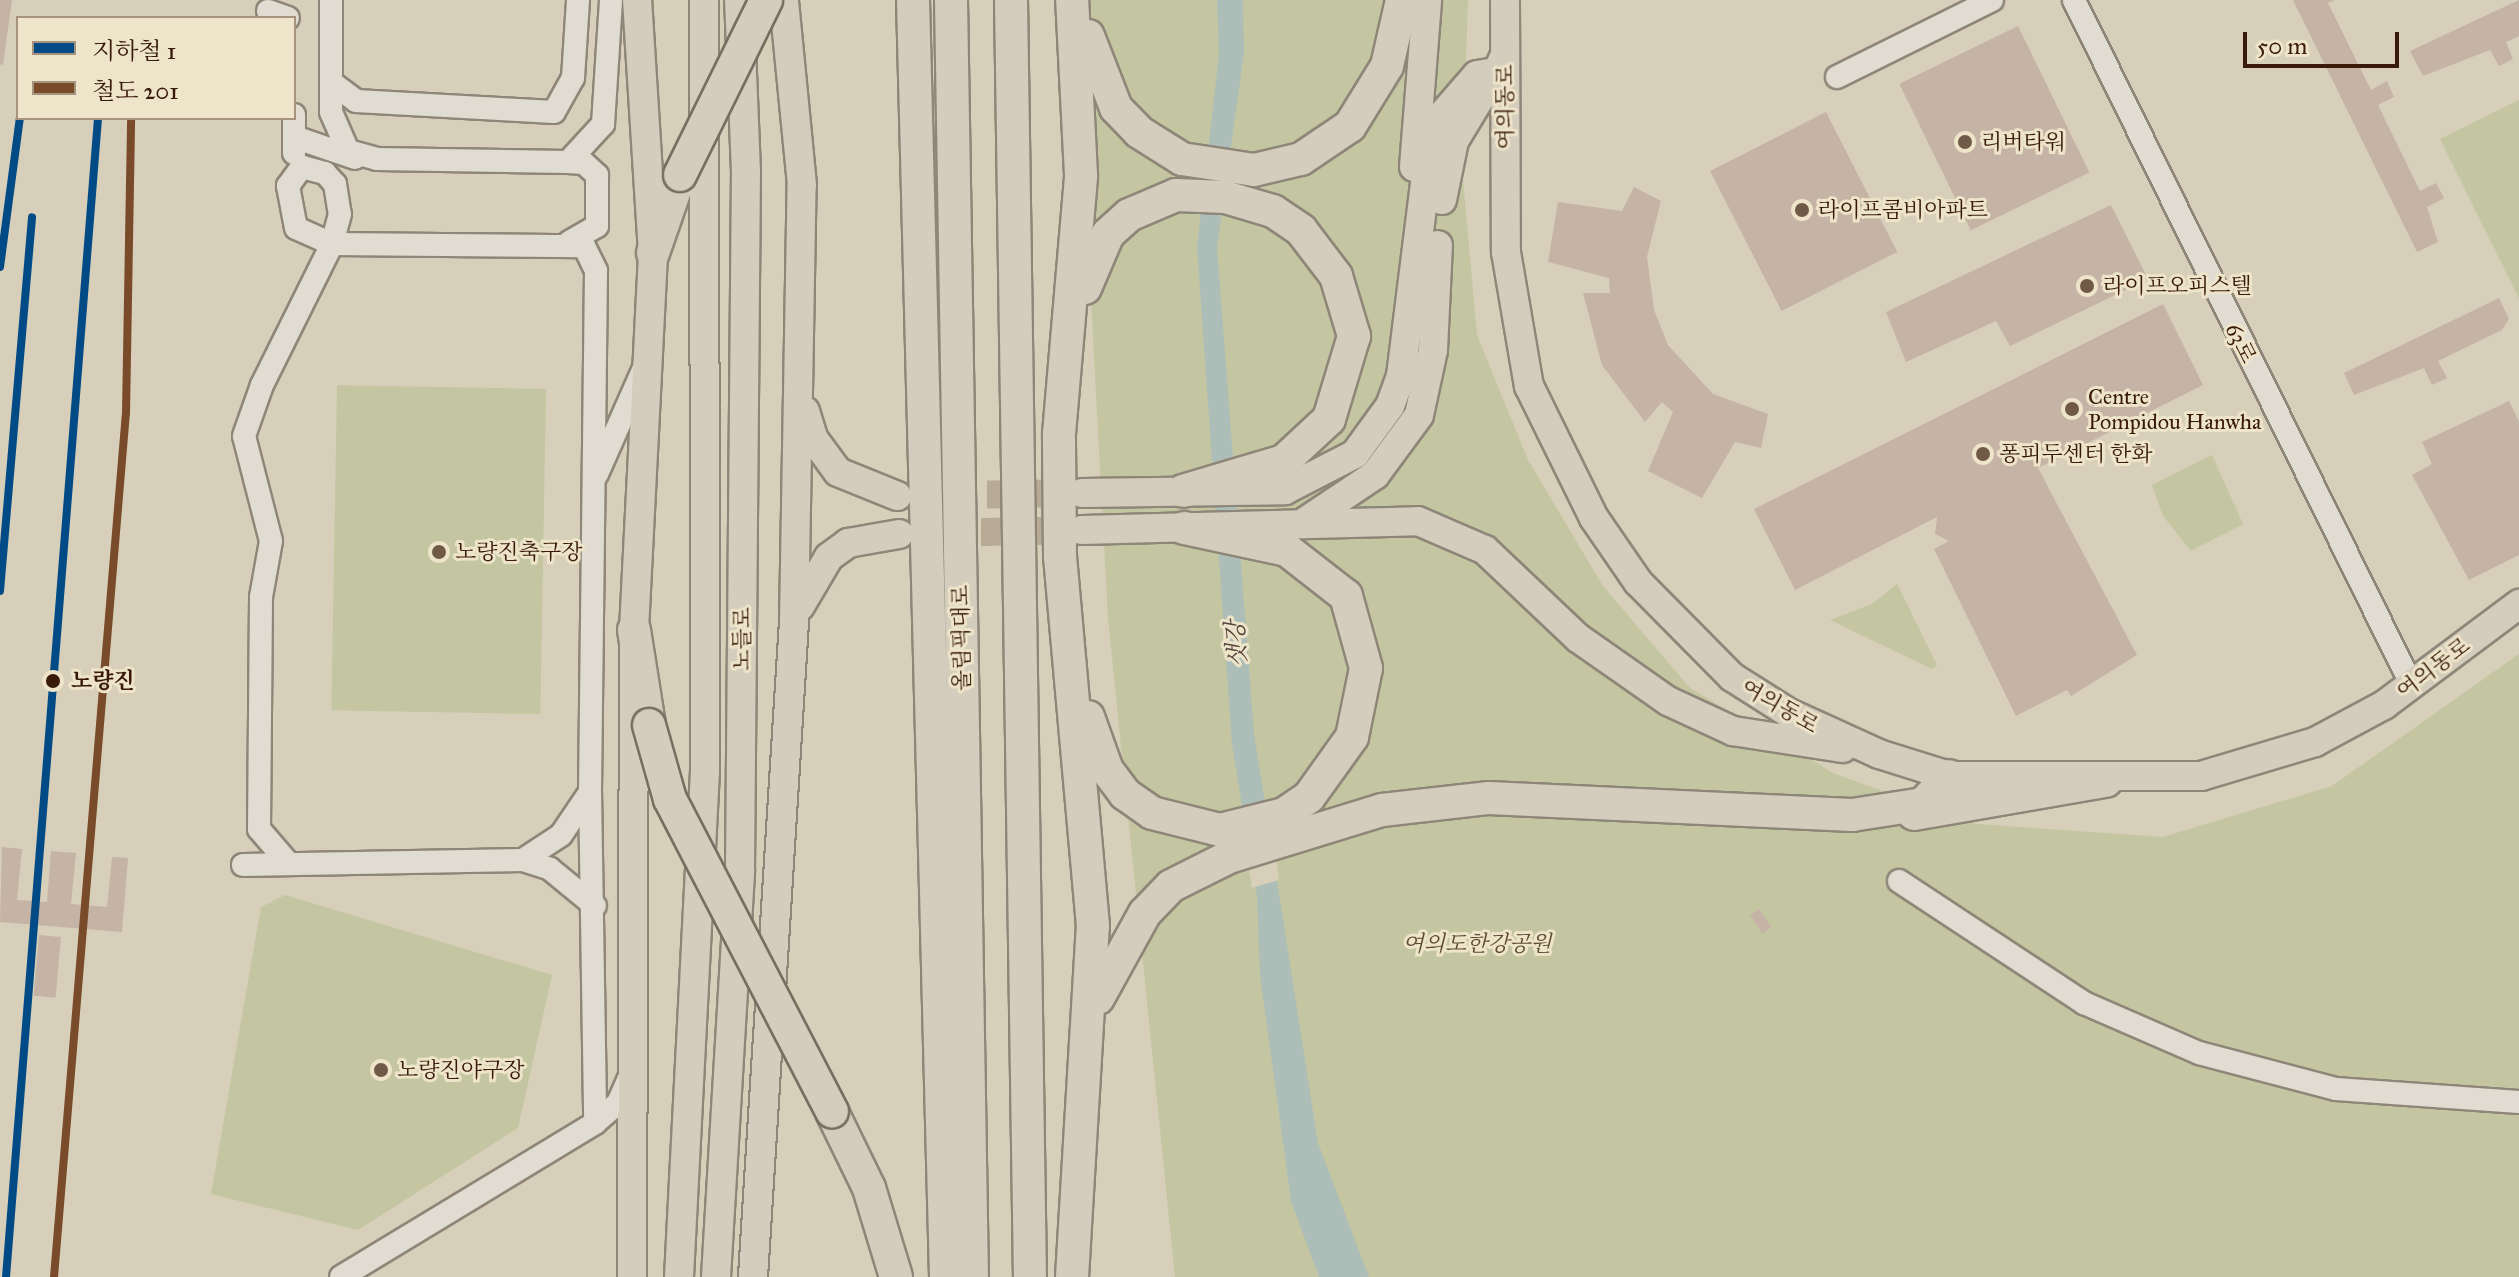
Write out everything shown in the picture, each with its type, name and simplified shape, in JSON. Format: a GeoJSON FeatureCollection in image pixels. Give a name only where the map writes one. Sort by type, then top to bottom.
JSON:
{"type":"FeatureCollection","features":[{"type":"Feature","properties":{"kind":"highway"},"geometry":{"type":"LineString","coordinates":[[653,253],[680,175],[766,0]]}},
{"type":"Feature","properties":{"kind":"highway"},"geometry":{"type":"LineString","coordinates":[[913,0],[946,1277]]}},
{"type":"Feature","properties":{"kind":"highway","name":"올림픽대로"},"geometry":{"type":"LineString","coordinates":[[951,0],[972,1277]]}},
{"type":"Feature","properties":{"kind":"highway"},"geometry":{"type":"LineString","coordinates":[[1011,0],[1030,1277]]}},
{"type":"Feature","properties":{"kind":"highway"},"geometry":{"type":"LineString","coordinates":[[1073,0],[1116,108],[1182,159],[1230,170],[1278,166],[1325,145],[1371,100],[1402,0]]}},
{"type":"Feature","properties":{"kind":"highway"},"geometry":{"type":"LineString","coordinates":[[1072,1277],[1093,926],[1089,829],[1064,629],[1059,434],[1070,352],[1081,175],[1073,0]]}},
{"type":"Feature","properties":{"kind":"highway"},"geometry":{"type":"LineString","coordinates":[[1070,352],[1091,263],[1108,234],[1129,215],[1176,195],[1225,197],[1273,211],[1328,263],[1354,336],[1347,379],[1329,419],[1284,476],[1183,491]]}},
{"type":"Feature","properties":{"kind":"highway"},"geometry":{"type":"LineString","coordinates":[[1086,1056],[1101,981],[1145,913],[1171,886],[1224,844],[1309,797],[1352,737],[1366,668],[1346,596],[1293,531],[1184,528]]}},
{"type":"Feature","properties":{"kind":"highway"},"geometry":{"type":"LineString","coordinates":[[1064,629],[1096,743],[1116,782],[1152,813],[1224,844],[1318,829],[1382,810],[1489,798],[1872,822],[2106,781]]}},
{"type":"Feature","properties":{"kind":"highway"},"geometry":{"type":"LineString","coordinates":[[634,630],[649,725],[670,799],[869,1188],[896,1277]]}},
{"type":"Feature","properties":{"kind":"highway"},"geometry":{"type":"LineString","coordinates":[[1783,816],[1901,810],[1930,799],[1949,776]]}},
{"type":"Feature","properties":{"kind":"main road"},"geometry":{"type":"LineString","coordinates":[[632,1277],[634,630],[653,253],[637,0]]}},
{"type":"Feature","properties":{"kind":"main road","name":"노들로"},"geometry":{"type":"LineString","coordinates":[[679,1277],[705,771],[704,0]]}},
{"type":"Feature","properties":{"kind":"main road","name":"노들로"},"geometry":{"type":"LineString","coordinates":[[716,1277],[740,870],[746,172],[739,0]]}},
{"type":"Feature","properties":{"kind":"main road"},"geometry":{"type":"LineString","coordinates":[[753,1277],[794,622],[802,185],[784,0]]}},
{"type":"Feature","properties":{"kind":"main road"},"geometry":{"type":"LineString","coordinates":[[1373,431],[1400,335],[1427,0]]}},
{"type":"Feature","properties":{"kind":"main road","name":"여의동로"},"geometry":{"type":"LineString","coordinates":[[1505,0],[1506,252],[1517,343],[1549,431],[1594,518],[1672,622],[1732,677],[1879,754],[1949,776],[2106,781],[2201,776],[2276,760],[2411,684],[2512,609]]}},
{"type":"Feature","properties":{"kind":"main road"},"geometry":{"type":"LineString","coordinates":[[1284,476],[1332,471],[1373,431],[1401,376],[1436,135],[1460,92],[1477,75],[1497,72],[1504,57]]}},
{"type":"Feature","properties":{"kind":"main road"},"geometry":{"type":"LineString","coordinates":[[1293,531],[1375,475],[1419,415],[1433,350],[1445,176],[1467,112],[1504,57]]}},
{"type":"Feature","properties":{"kind":"main road"},"geometry":{"type":"LineString","coordinates":[[799,387],[813,438],[838,472],[897,496]]}},
{"type":"Feature","properties":{"kind":"main road"},"geometry":{"type":"LineString","coordinates":[[1082,493],[1183,491]]}},
{"type":"Feature","properties":{"kind":"main road"},"geometry":{"type":"LineString","coordinates":[[1293,531],[1418,521],[1455,533],[1485,550],[1608,661],[1668,701],[1733,731],[1879,754]]}},
{"type":"Feature","properties":{"kind":"main road"},"geometry":{"type":"LineString","coordinates":[[1082,530],[1184,528]]}},
{"type":"Feature","properties":{"kind":"main road"},"geometry":{"type":"LineString","coordinates":[[794,622],[812,575],[829,557],[848,543],[899,534]]}},
{"type":"Feature","properties":{"kind":"street"},"geometry":{"type":"LineString","coordinates":[[319,0],[331,26]]}},
{"type":"Feature","properties":{"kind":"street"},"geometry":{"type":"LineString","coordinates":[[331,0],[331,82],[337,139],[377,159]]}},
{"type":"Feature","properties":{"kind":"street"},"geometry":{"type":"LineString","coordinates":[[331,82],[356,101],[554,112],[573,78],[578,0]]}},
{"type":"Feature","properties":{"kind":"street"},"geometry":{"type":"LineString","coordinates":[[568,162],[603,124],[611,0]]}},
{"type":"Feature","properties":{"kind":"street"},"geometry":{"type":"LineString","coordinates":[[1837,77],[1992,0]]}},
{"type":"Feature","properties":{"kind":"street","name":"63로"},"geometry":{"type":"LineString","coordinates":[[2074,0],[2411,684]]}},
{"type":"Feature","properties":{"kind":"street"},"geometry":{"type":"LineString","coordinates":[[296,128],[344,157],[584,163],[597,175],[597,226],[569,242],[332,244],[296,228],[287,202],[303,170],[296,128]]}},
{"type":"Feature","properties":{"kind":"street"},"geometry":{"type":"LineString","coordinates":[[289,864],[259,829],[261,597],[271,541],[244,436],[332,244],[340,200],[335,184],[303,170]]}},
{"type":"Feature","properties":{"kind":"street"},"geometry":{"type":"LineString","coordinates":[[569,242],[594,257],[596,271],[590,790],[596,907],[595,1123]]}},
{"type":"Feature","properties":{"kind":"street"},"geometry":{"type":"LineString","coordinates":[[593,482],[648,358]]}},
{"type":"Feature","properties":{"kind":"street"},"geometry":{"type":"LineString","coordinates":[[523,860],[561,835],[590,790]]}},
{"type":"Feature","properties":{"kind":"street"},"geometry":{"type":"LineString","coordinates":[[243,865],[523,860],[550,869],[596,907]]}},
{"type":"Feature","properties":{"kind":"street"},"geometry":{"type":"LineString","coordinates":[[1899,881],[2084,1003],[2199,1053],[2336,1089],[2519,1102]]}},
{"type":"Feature","properties":{"kind":"street"},"geometry":{"type":"LineString","coordinates":[[341,1277],[595,1123],[618,1103],[632,1073]]}},
{"type":"Feature","properties":{"kind":"street"},"geometry":{"type":"LineString","coordinates":[[595,1123],[633,1145]]}},
{"type":"Feature","properties":{"kind":"green space","name":"여의도한강공원"},"geometry":{"type":"Polygon","coordinates":[[[1075,0],[1468,0],[1462,168],[1477,335],[1528,460],[1603,586],[1690,688],[1835,774],[1976,824],[2163,837],[2332,786],[2519,654],[2519,1277],[1175,1277],[1108,618],[1075,0]]]}},
{"type":"Feature","properties":{"kind":"green space"},"geometry":{"type":"Polygon","coordinates":[[[2519,100],[2519,298],[2440,139],[2519,100]]]}},
{"type":"Feature","properties":{"kind":"green space","name":"노량진축구장"},"geometry":{"type":"Polygon","coordinates":[[[337,385],[546,389],[540,714],[331,710],[337,385]]]}},
{"type":"Feature","properties":{"kind":"green space"},"geometry":{"type":"Polygon","coordinates":[[[2212,455],[2243,524],[2191,551],[2163,516],[2152,485],[2212,455]]]}},
{"type":"Feature","properties":{"kind":"green space"},"geometry":{"type":"Polygon","coordinates":[[[1897,584],[1937,665],[1932,669],[1830,620],[1872,604],[1897,584]]]}},
{"type":"Feature","properties":{"kind":"green space","name":"노량진야구장"},"geometry":{"type":"Polygon","coordinates":[[[285,895],[552,975],[518,1128],[358,1230],[211,1194],[261,907],[285,895]]]}},
{"type":"Feature","properties":{"kind":"water","name":"샛강"},"geometry":{"type":"Polygon","coordinates":[[[1217,0],[1243,0],[1244,53],[1217,247],[1254,733],[1318,1143],[1369,1277],[1319,1277],[1291,1201],[1260,975],[1257,896],[1232,745],[1197,247],[1219,54],[1217,0]]]}},
{"type":"Feature","properties":{"kind":"pier"},"geometry":{"type":"Polygon","coordinates":[[[1270,806],[1279,880],[1252,888],[1240,816],[1270,806]]]}},
{"type":"Feature","properties":{"kind":"building"},"geometry":{"type":"Polygon","coordinates":[[[0,0],[12,0],[3,65],[0,64],[0,0]]]}},
{"type":"Feature","properties":{"kind":"building"},"geometry":{"type":"Polygon","coordinates":[[[2293,0],[2335,0],[2328,3],[2371,90],[2387,81],[2394,97],[2378,105],[2420,191],[2436,183],[2444,198],[2427,207],[2438,242],[2417,252],[2293,0]]]}},
{"type":"Feature","properties":{"kind":"building"},"geometry":{"type":"Polygon","coordinates":[[[2519,0],[2519,36],[2506,42],[2513,59],[2499,66],[2490,50],[2423,76],[2410,51],[2519,0]]]}},
{"type":"Feature","properties":{"kind":"building"},"geometry":{"type":"Polygon","coordinates":[[[2018,26],[2089,173],[1971,230],[1899,84],[2018,26]]]}},
{"type":"Feature","properties":{"kind":"building","name":"라이프콤비아파트"},"geometry":{"type":"Polygon","coordinates":[[[1826,112],[1897,252],[1781,311],[1710,171],[1826,112]]]}},
{"type":"Feature","properties":{"kind":"building"},"geometry":{"type":"Polygon","coordinates":[[[1634,187],[1661,201],[1647,257],[1654,310],[1668,345],[1713,394],[1768,414],[1761,448],[1735,442],[1702,498],[1648,471],[1673,412],[1662,402],[1645,422],[1602,365],[1583,293],[1610,293],[1609,278],[1548,262],[1558,202],[1622,211],[1634,187]]]}},
{"type":"Feature","properties":{"kind":"building"},"geometry":{"type":"Polygon","coordinates":[[[2111,205],[2148,279],[2010,346],[1996,321],[1906,362],[1886,312],[2111,205]]]}},
{"type":"Feature","properties":{"kind":"building"},"geometry":{"type":"Polygon","coordinates":[[[2499,298],[2509,319],[2502,330],[2438,361],[2447,378],[2432,385],[2424,368],[2354,395],[2344,373],[2499,298]]]}},
{"type":"Feature","properties":{"kind":"building"},"geometry":{"type":"Polygon","coordinates":[[[2163,304],[2203,385],[2038,468],[2137,655],[2071,696],[2067,690],[2016,716],[1934,549],[1949,541],[1935,534],[1937,517],[1795,590],[1754,509],[2163,304]]]}},
{"type":"Feature","properties":{"kind":"building"},"geometry":{"type":"Polygon","coordinates":[[[2509,401],[2519,422],[2519,555],[2469,580],[2412,475],[2432,464],[2422,442],[2509,401]]]}},
{"type":"Feature","properties":{"kind":"building"},"geometry":{"type":"Polygon","coordinates":[[[2,847],[22,849],[17,900],[47,902],[51,851],[76,853],[71,904],[107,907],[112,857],[128,858],[122,932],[0,922],[2,847]]]}},
{"type":"Feature","properties":{"kind":"building"},"geometry":{"type":"Polygon","coordinates":[[[1759,909],[1771,927],[1762,933],[1750,915],[1759,909]]]}},
{"type":"Feature","properties":{"kind":"building"},"geometry":{"type":"Polygon","coordinates":[[[39,935],[61,937],[56,998],[34,996],[39,935]]]}},
{"type":"Feature","properties":{"kind":"tunnel"},"geometry":{"type":"LineString","coordinates":[[903,496],[1081,493]]}},
{"type":"Feature","properties":{"kind":"tunnel"},"geometry":{"type":"LineString","coordinates":[[939,533],[1082,530]]}},
{"type":"Feature","properties":{"kind":"metro line","name":"1"},"geometry":{"type":"LineString","coordinates":[[0,267],[20,120]]}},
{"type":"Feature","properties":{"kind":"metro line","name":"1"},"geometry":{"type":"LineString","coordinates":[[6,1277],[98,120]]}},
{"type":"Feature","properties":{"kind":"metro line","name":"1"},"geometry":{"type":"LineString","coordinates":[[0,591],[32,217]]}},
{"type":"Feature","properties":{"kind":"rail line","name":"201"},"geometry":{"type":"LineString","coordinates":[[54,1277],[126,413],[131,120]]}},
{"type":"Feature","properties":{"kind":"place","name":"리버타워"},"geometry":{"type":"Point","coordinates":[1965,142]}},
{"type":"Feature","properties":{"kind":"place","name":"라이프콤비아파트"},"geometry":{"type":"Point","coordinates":[1802,210]}},
{"type":"Feature","properties":{"kind":"place","name":"라이프오피스텔"},"geometry":{"type":"Point","coordinates":[2087,286]}},
{"type":"Feature","properties":{"kind":"place","name":"Centre Pompidou Hanwha"},"geometry":{"type":"Point","coordinates":[2072,409]}},
{"type":"Feature","properties":{"kind":"place","name":"퐁피두센터 한화"},"geometry":{"type":"Point","coordinates":[1983,454]}},
{"type":"Feature","properties":{"kind":"place","name":"노량진축구장"},"geometry":{"type":"Point","coordinates":[439,552]}},
{"type":"Feature","properties":{"kind":"place","name":"노량진"},"geometry":{"type":"Point","coordinates":[53,681]}},
{"type":"Feature","properties":{"kind":"place","name":"노량진야구장"},"geometry":{"type":"Point","coordinates":[381,1070]}}]}
